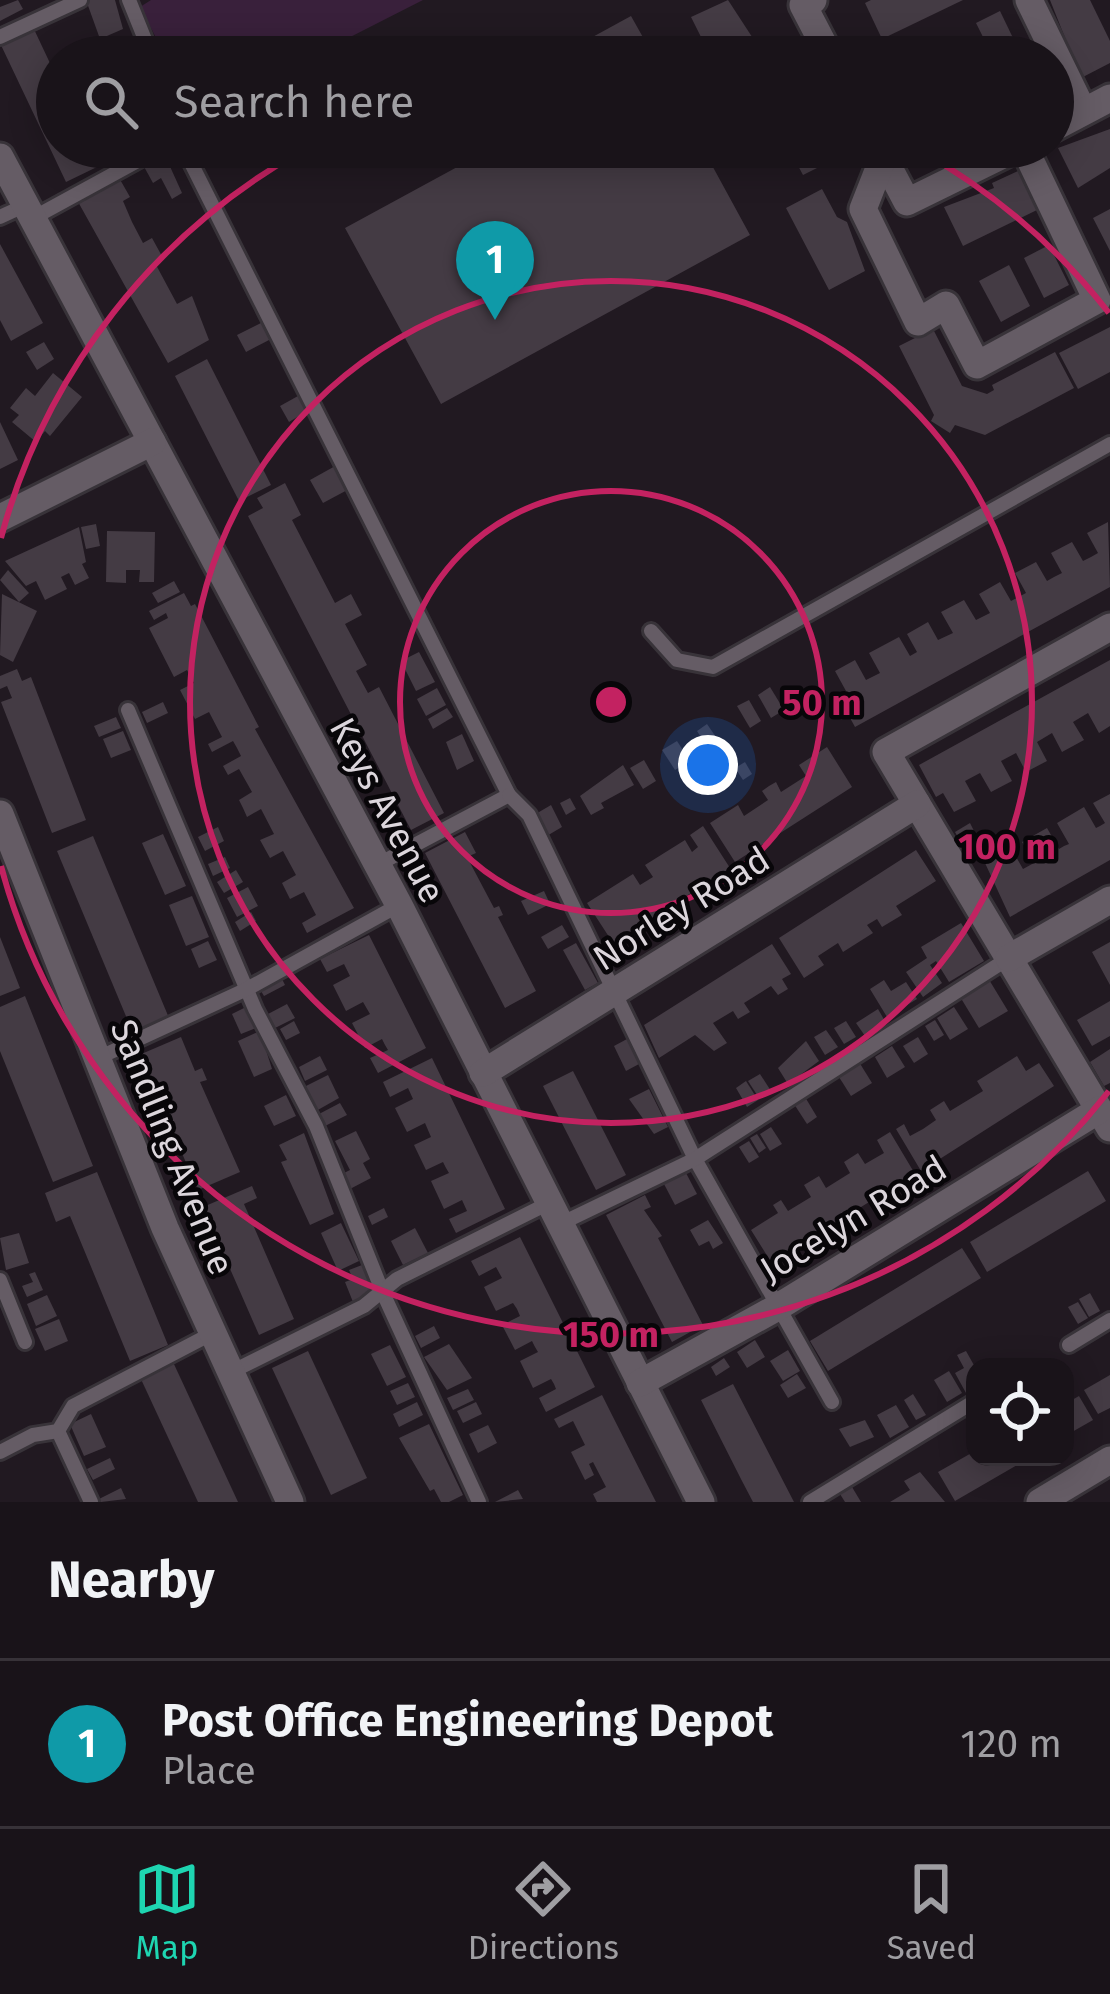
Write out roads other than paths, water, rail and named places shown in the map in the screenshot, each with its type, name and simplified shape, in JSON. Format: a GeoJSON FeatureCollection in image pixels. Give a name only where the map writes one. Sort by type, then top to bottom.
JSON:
{"type":"FeatureCollection","features":[{"type":"Feature","properties":{"kind":"street"},"geometry":{"type":"LineString","coordinates":[[1029,0],[1047,36]]}},
{"type":"Feature","properties":{"kind":"street"},"geometry":{"type":"LineString","coordinates":[[805,2],[820,36]]}},
{"type":"Feature","properties":{"kind":"street"},"geometry":{"type":"LineString","coordinates":[[1074,92],[1083,111]]}},
{"type":"Feature","properties":{"kind":"street"},"geometry":{"type":"LineString","coordinates":[[1074,116],[1110,98]]}},
{"type":"Feature","properties":{"kind":"street","name":"Keys Avenue"},"geometry":{"type":"LineString","coordinates":[[0,157],[20,213],[152,442],[399,905],[701,1502]]}},
{"type":"Feature","properties":{"kind":"street"},"geometry":{"type":"LineString","coordinates":[[876,168],[863,209],[918,322],[946,305],[977,365],[1097,300],[1032,168]]}},
{"type":"Feature","properties":{"kind":"street"},"geometry":{"type":"LineString","coordinates":[[889,168],[907,202],[978,168]]}},
{"type":"Feature","properties":{"kind":"street"},"geometry":{"type":"LineString","coordinates":[[0,518],[152,442]]}},
{"type":"Feature","properties":{"kind":"street"},"geometry":{"type":"LineString","coordinates":[[1105,1119],[886,752],[1110,627]]}},
{"type":"Feature","properties":{"kind":"street","name":"Norley Road"},"geometry":{"type":"LineString","coordinates":[[483,1073],[917,804]]}},
{"type":"Feature","properties":{"kind":"street","name":"Sandling Avenue"},"geometry":{"type":"LineString","coordinates":[[0,814],[211,1334],[290,1502]]}},
{"type":"Feature","properties":{"kind":"street"},"geometry":{"type":"LineString","coordinates":[[1009,958],[1110,900]]}},
{"type":"Feature","properties":{"kind":"street","name":"Jocelyn Road"},"geometry":{"type":"LineString","coordinates":[[640,1383],[1105,1119]]}},
{"type":"Feature","properties":{"kind":"street"},"geometry":{"type":"LineString","coordinates":[[1040,1502],[1110,1460]]}},
{"type":"Feature","properties":{"kind":"lane"},"geometry":{"type":"LineString","coordinates":[[0,37],[80,0]]}},
{"type":"Feature","properties":{"kind":"lane"},"geometry":{"type":"LineString","coordinates":[[129,0],[144,36]]}},
{"type":"Feature","properties":{"kind":"lane"},"geometry":{"type":"LineString","coordinates":[[20,213],[118,168]]}},
{"type":"Feature","properties":{"kind":"lane"},"geometry":{"type":"LineString","coordinates":[[194,168],[509,795],[529,815],[695,1159],[832,1402]]}},
{"type":"Feature","properties":{"kind":"lane"},"geometry":{"type":"LineString","coordinates":[[651,631],[677,659],[712,667],[1110,444]]}},
{"type":"Feature","properties":{"kind":"lane"},"geometry":{"type":"LineString","coordinates":[[128,710],[247,989],[316,1126],[383,1293],[479,1502]]}},
{"type":"Feature","properties":{"kind":"lane"},"geometry":{"type":"LineString","coordinates":[[377,865],[509,795]]}},
{"type":"Feature","properties":{"kind":"lane"},"geometry":{"type":"LineString","coordinates":[[98,1058],[247,989],[399,905]]}},
{"type":"Feature","properties":{"kind":"lane"},"geometry":{"type":"LineString","coordinates":[[229,1373],[383,1293],[397,1279],[695,1159],[1009,958]]}},
{"type":"Feature","properties":{"kind":"lane"},"geometry":{"type":"LineString","coordinates":[[0,1280],[25,1342]]}},
{"type":"Feature","properties":{"kind":"lane"},"geometry":{"type":"LineString","coordinates":[[1069,1345],[1110,1320]]}},
{"type":"Feature","properties":{"kind":"lane"},"geometry":{"type":"LineString","coordinates":[[0,1452],[33,1436],[58,1431],[73,1406],[211,1334]]}},
{"type":"Feature","properties":{"kind":"lane"},"geometry":{"type":"LineString","coordinates":[[810,1502],[966,1407]]}},
{"type":"Feature","properties":{"kind":"lane"},"geometry":{"type":"LineString","coordinates":[[58,1431],[91,1502]]}},
{"type":"Feature","properties":{"kind":"place","name":"Post Office Engineering Depot"},"geometry":{"type":"Point","coordinates":[495,320]}}]}
